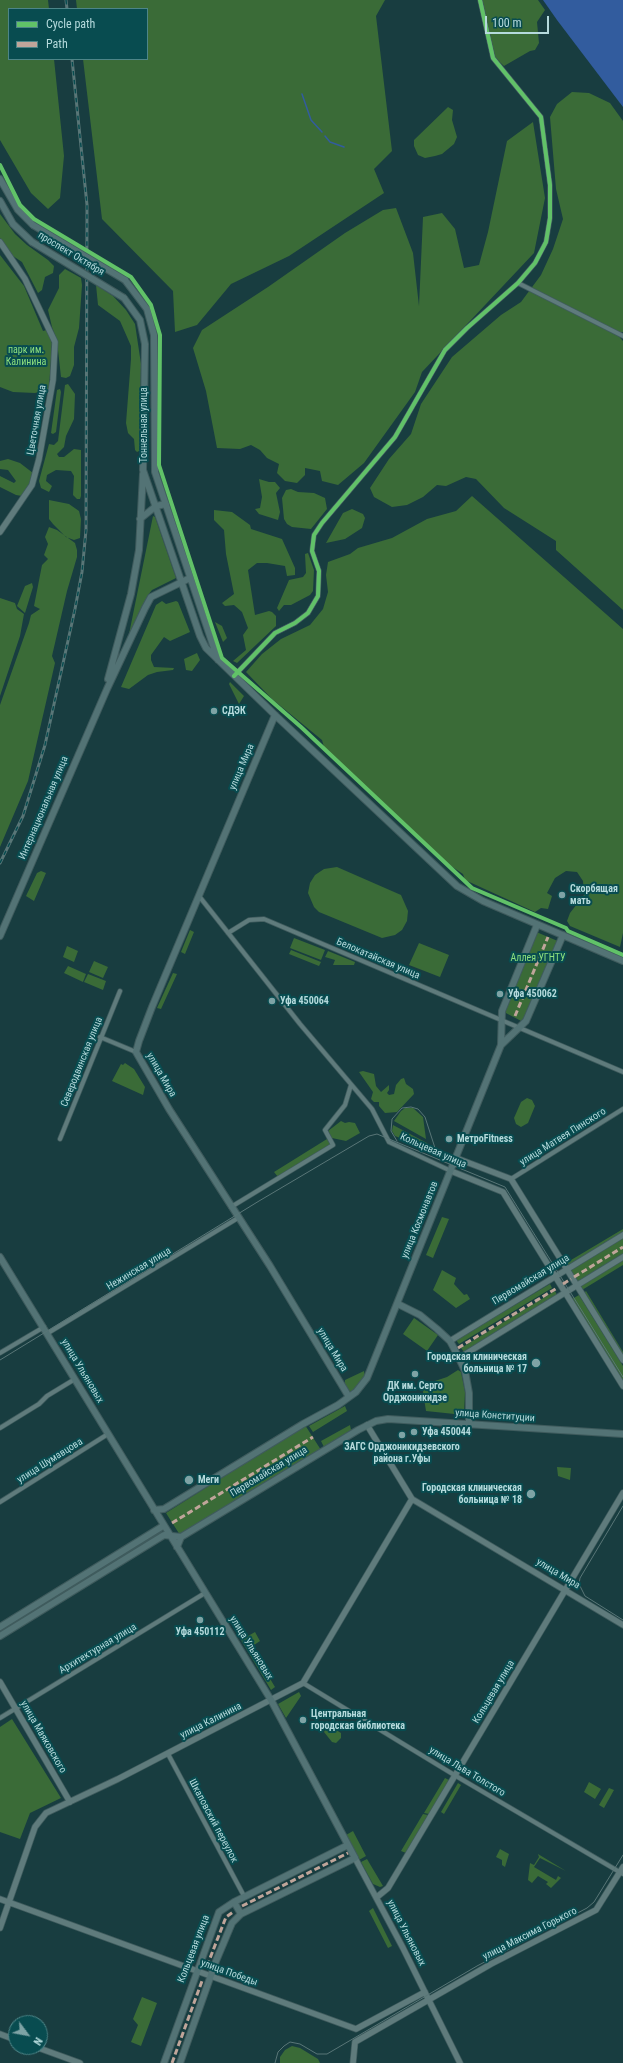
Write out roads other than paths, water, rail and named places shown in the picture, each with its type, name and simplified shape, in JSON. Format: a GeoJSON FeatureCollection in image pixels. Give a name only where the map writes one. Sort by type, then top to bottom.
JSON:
{"type":"FeatureCollection","features":[{"type":"Feature","properties":{"kind":"main road","name":"проспект Октября"},"geometry":{"type":"LineString","coordinates":[[0,179],[18,210],[33,225],[125,280]]}},
{"type":"Feature","properties":{"kind":"main road","name":"проспект Октября"},"geometry":{"type":"LineString","coordinates":[[0,201],[13,224],[32,242],[124,298]]}},
{"type":"Feature","properties":{"kind":"main road","name":"Тоннельная улица"},"geometry":{"type":"LineString","coordinates":[[125,280],[147,309],[154,335],[154,466],[219,662]]}},
{"type":"Feature","properties":{"kind":"main road","name":"Тоннельная улица"},"geometry":{"type":"LineString","coordinates":[[124,298],[140,320],[145,344],[143,470],[200,636],[206,648],[219,662]]}},
{"type":"Feature","properties":{"kind":"main road","name":"Интернациональная улица"},"geometry":{"type":"LineString","coordinates":[[107,689],[131,594],[139,550],[143,470]]}},
{"type":"Feature","properties":{"kind":"main road"},"geometry":{"type":"LineString","coordinates":[[140,519],[156,506],[166,504]]}},
{"type":"Feature","properties":{"kind":"main road","name":"Интернациональная улица"},"geometry":{"type":"LineString","coordinates":[[0,936],[107,689],[151,597],[190,578]]}},
{"type":"Feature","properties":{"kind":"main road"},"geometry":{"type":"LineString","coordinates":[[219,662],[458,886],[483,901],[623,961]]}},
{"type":"Feature","properties":{"kind":"main road","name":"улица Мира"},"geometry":{"type":"LineString","coordinates":[[275,715],[198,895],[145,1024],[136,1052],[169,1109],[349,1396]]}},
{"type":"Feature","properties":{"kind":"main road","name":"улица Космонавтов"},"geometry":{"type":"LineString","coordinates":[[349,1396],[356,1392],[367,1378],[398,1304],[501,1045],[503,1021],[502,1011],[537,925]]}},
{"type":"Feature","properties":{"kind":"main road","name":"улица Космонавтов"},"geometry":{"type":"LineString","coordinates":[[501,1045],[521,1028],[526,1021],[563,935]]}},
{"type":"Feature","properties":{"kind":"main road","name":"улица Ульяновых"},"geometry":{"type":"LineString","coordinates":[[0,1257],[48,1333],[163,1526],[271,1700],[355,1858]]}},
{"type":"Feature","properties":{"kind":"main road"},"geometry":{"type":"LineString","coordinates":[[398,1304],[420,1315],[450,1341],[465,1370],[470,1393],[469,1424]]}},
{"type":"Feature","properties":{"kind":"main road"},"geometry":{"type":"LineString","coordinates":[[154,1510],[164,1509],[349,1396]]}},
{"type":"Feature","properties":{"kind":"main road","name":"улица Конституции"},"geometry":{"type":"LineString","coordinates":[[367,1425],[388,1419],[623,1434]]}},
{"type":"Feature","properties":{"kind":"main road","name":"Первомайская улица"},"geometry":{"type":"LineString","coordinates":[[181,1537],[367,1425]]}},
{"type":"Feature","properties":{"kind":"main road"},"geometry":{"type":"LineString","coordinates":[[0,1627],[163,1526],[164,1509]]}},
{"type":"Feature","properties":{"kind":"main road"},"geometry":{"type":"LineString","coordinates":[[0,1636],[164,1535],[169,1534],[181,1537],[176,1547]]}},
{"type":"Feature","properties":{"kind":"main road","name":"Кольцевая улица"},"geometry":{"type":"LineString","coordinates":[[164,2063],[196,1971],[219,1912],[244,1896],[348,1844]]}},
{"type":"Feature","properties":{"kind":"main road"},"geometry":{"type":"LineString","coordinates":[[180,2063],[211,1976],[232,1923],[241,1914],[355,1858]]}},
{"type":"Feature","properties":{"kind":"main road"},"geometry":{"type":"LineString","coordinates":[[234,1902],[241,1914]]}},
{"type":"Feature","properties":{"kind":"street"},"geometry":{"type":"LineString","coordinates":[[234,676],[275,633],[295,623],[308,613],[318,596],[319,571],[312,551],[314,535],[322,523],[394,437],[444,350],[518,283],[535,264],[547,236],[550,218],[550,185],[546,141],[541,117],[493,58],[480,0]]}},
{"type":"Feature","properties":{"kind":"street","name":"Цветочная улица"},"geometry":{"type":"LineString","coordinates":[[0,242],[25,279],[55,342],[53,380],[39,459],[32,486],[0,532]]}},
{"type":"Feature","properties":{"kind":"street"},"geometry":{"type":"LineString","coordinates":[[518,283],[623,336]]}},
{"type":"Feature","properties":{"kind":"street","name":"Кольцевая улица"},"geometry":{"type":"LineString","coordinates":[[198,895],[372,1109],[388,1142],[451,1171],[503,1192],[623,1386]]}},
{"type":"Feature","properties":{"kind":"street","name":"Белокатайская улица"},"geometry":{"type":"LineString","coordinates":[[228,933],[249,920],[264,919],[623,1072]]}},
{"type":"Feature","properties":{"kind":"street","name":"Северодвинская улица"},"geometry":{"type":"LineString","coordinates":[[60,1139],[100,1037],[120,991]]}},
{"type":"Feature","properties":{"kind":"street"},"geometry":{"type":"LineString","coordinates":[[100,1037],[136,1052]]}},
{"type":"Feature","properties":{"kind":"street"},"geometry":{"type":"LineString","coordinates":[[231,1207],[334,1145],[325,1130],[345,1105],[351,1085]]}},
{"type":"Feature","properties":{"kind":"street","name":"улица Матвея Пинского"},"geometry":{"type":"LineString","coordinates":[[511,1179],[623,1109]]}},
{"type":"Feature","properties":{"kind":"street","name":"Кольцевая улица"},"geometry":{"type":"LineString","coordinates":[[456,1158],[511,1179]]}},
{"type":"Feature","properties":{"kind":"street"},"geometry":{"type":"LineString","coordinates":[[511,1179],[623,1360]]}},
{"type":"Feature","properties":{"kind":"street","name":"Нежинская улица"},"geometry":{"type":"LineString","coordinates":[[48,1333],[238,1218]]}},
{"type":"Feature","properties":{"kind":"street","name":"Первомайская улица"},"geometry":{"type":"LineString","coordinates":[[450,1341],[623,1235]]}},
{"type":"Feature","properties":{"kind":"street"},"geometry":{"type":"LineString","coordinates":[[459,1358],[623,1257]]}},
{"type":"Feature","properties":{"kind":"street"},"geometry":{"type":"LineString","coordinates":[[0,1353],[44,1327]]}},
{"type":"Feature","properties":{"kind":"street"},"geometry":{"type":"LineString","coordinates":[[0,1428],[39,1404],[47,1396],[75,1379]]}},
{"type":"Feature","properties":{"kind":"street","name":"улица Мира"},"geometry":{"type":"LineString","coordinates":[[367,1425],[412,1499],[623,1625]]}},
{"type":"Feature","properties":{"kind":"street","name":"улица Шумавцова"},"geometry":{"type":"LineString","coordinates":[[0,1502],[108,1434]]}},
{"type":"Feature","properties":{"kind":"street","name":"Кольцевая улица"},"geometry":{"type":"LineString","coordinates":[[376,1897],[388,1888],[623,1493]]}},
{"type":"Feature","properties":{"kind":"street","name":"улица Калинина"},"geometry":{"type":"LineString","coordinates":[[0,1928],[35,1827],[46,1813],[168,1754],[303,1682],[412,1499]]}},
{"type":"Feature","properties":{"kind":"street","name":"Архитектурная улица"},"geometry":{"type":"LineString","coordinates":[[0,1718],[205,1593]]}},
{"type":"Feature","properties":{"kind":"street","name":"улица Маяковского"},"geometry":{"type":"LineString","coordinates":[[0,1682],[70,1802]]}},
{"type":"Feature","properties":{"kind":"street","name":"улица Льва Толстого"},"geometry":{"type":"LineString","coordinates":[[303,1682],[456,1776],[621,1873]]}},
{"type":"Feature","properties":{"kind":"street","name":"Шкаповский переулок"},"geometry":{"type":"LineString","coordinates":[[168,1754],[244,1896]]}},
{"type":"Feature","properties":{"kind":"street","name":"улица Ульяновых"},"geometry":{"type":"LineString","coordinates":[[355,1858],[425,1992],[460,2063]]}},
{"type":"Feature","properties":{"kind":"street","name":"улица Максима Горького"},"geometry":{"type":"LineString","coordinates":[[353,2063],[355,2042],[491,1964],[596,1910],[621,1873],[623,1867]]}},
{"type":"Feature","properties":{"kind":"street","name":"улица Победы"},"geometry":{"type":"LineString","coordinates":[[0,1899],[356,2029],[425,1992]]}},
{"type":"Feature","properties":{"kind":"street"},"geometry":{"type":"LineString","coordinates":[[48,2051],[80,2063]]}},
{"type":"Feature","properties":{"kind":"water"},"geometry":{"type":"Polygon","coordinates":[[[543,0],[623,0],[623,107],[557,20],[543,0]]]}},
{"type":"Feature","properties":{"kind":"waterway"},"geometry":{"type":"LineString","coordinates":[[302,94],[311,120],[322,132]]}},
{"type":"Feature","properties":{"kind":"waterway"},"geometry":{"type":"LineString","coordinates":[[325,136],[330,142],[344,147]]}},
{"type":"Feature","properties":{"kind":"tram line"},"geometry":{"type":"LineString","coordinates":[[397,1141],[391,1131],[392,1119],[402,1108],[411,1107],[418,1109],[425,1117],[435,1148],[445,1159]]}},
{"type":"Feature","properties":{"kind":"tram line"},"geometry":{"type":"LineString","coordinates":[[0,1360],[259,1201],[369,1136],[377,1134],[505,1187],[623,1377]]}},
{"type":"Feature","properties":{"kind":"tram line"},"geometry":{"type":"LineString","coordinates":[[623,1506],[580,1578],[579,1584],[585,1596],[623,1620]]}},
{"type":"Feature","properties":{"kind":"tram line"},"geometry":{"type":"LineString","coordinates":[[275,2063],[278,2052],[290,2042],[300,2044],[317,2054],[327,2054],[477,1966],[587,1908],[594,1902],[623,1855]]}},
{"type":"Feature","properties":{"kind":"railway"},"geometry":{"type":"LineString","coordinates":[[66,0],[67,8]]}},
{"type":"Feature","properties":{"kind":"railway"},"geometry":{"type":"LineString","coordinates":[[0,863],[23,816],[45,745],[75,609],[82,572],[86,530],[87,205],[72,60]]}},
{"type":"Feature","properties":{"kind":"place","name":"СДЭК"},"geometry":{"type":"Point","coordinates":[214,711]}},
{"type":"Feature","properties":{"kind":"place","name":"Скорбящая мать"},"geometry":{"type":"Point","coordinates":[562,895]}},
{"type":"Feature","properties":{"kind":"place","name":"Уфа 450062"},"geometry":{"type":"Point","coordinates":[500,994]}},
{"type":"Feature","properties":{"kind":"place","name":"Уфа 450064"},"geometry":{"type":"Point","coordinates":[272,1001]}},
{"type":"Feature","properties":{"kind":"place","name":"МетроFitness"},"geometry":{"type":"Point","coordinates":[449,1139]}},
{"type":"Feature","properties":{"kind":"place","name":"Городская клиническая больница № 17"},"geometry":{"type":"Point","coordinates":[536,1363]}},
{"type":"Feature","properties":{"kind":"place","name":"ДК им. Серго Орджоникидзе"},"geometry":{"type":"Point","coordinates":[415,1374]}},
{"type":"Feature","properties":{"kind":"place","name":"Уфа 450044"},"geometry":{"type":"Point","coordinates":[414,1432]}},
{"type":"Feature","properties":{"kind":"place","name":"ЗАГС Орджоникидзевского района г.Уфы"},"geometry":{"type":"Point","coordinates":[402,1435]}},
{"type":"Feature","properties":{"kind":"place","name":"Меги"},"geometry":{"type":"Point","coordinates":[189,1480]}},
{"type":"Feature","properties":{"kind":"place","name":"Городская клиническая больница № 18"},"geometry":{"type":"Point","coordinates":[531,1494]}},
{"type":"Feature","properties":{"kind":"place","name":"Уфа 450112"},"geometry":{"type":"Point","coordinates":[200,1620]}},
{"type":"Feature","properties":{"kind":"place","name":"Центральная городская библиотека"},"geometry":{"type":"Point","coordinates":[303,1720]}},
{"type":"Feature","properties":{"kind":"park label","name":"парк им. Калинина"},"geometry":{"type":"Point","coordinates":[26,356]}},
{"type":"Feature","properties":{"kind":"park label","name":"Аллея УГНТУ"},"geometry":{"type":"Point","coordinates":[538,958]}}]}
